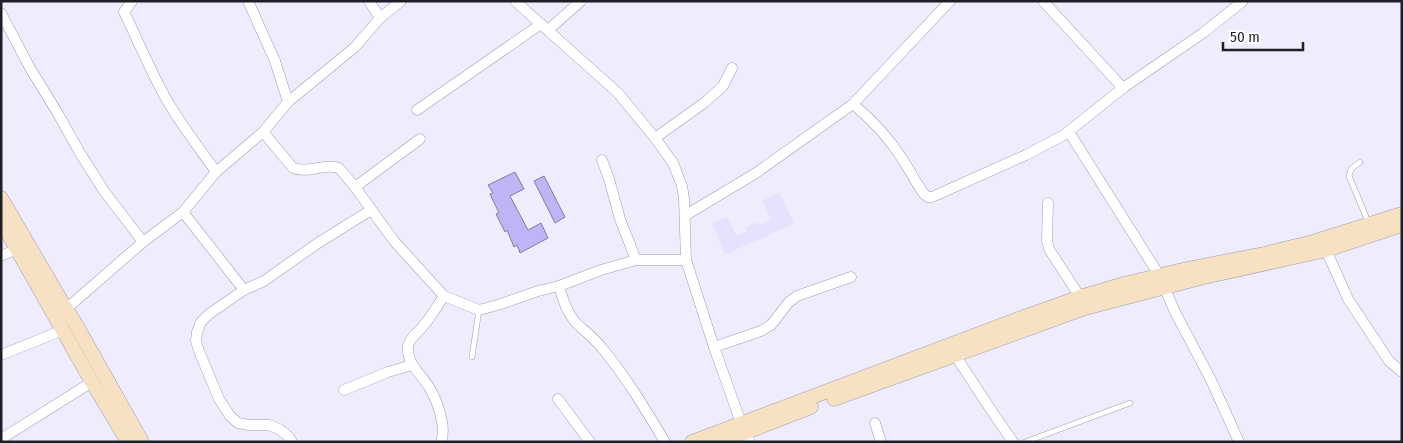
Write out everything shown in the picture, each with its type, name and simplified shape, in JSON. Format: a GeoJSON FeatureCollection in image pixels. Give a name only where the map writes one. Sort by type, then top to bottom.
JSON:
{"type":"FeatureCollection","features":[{"type":"Feature","properties":{"kind":"main road"},"geometry":{"type":"LineString","coordinates":[[1,198],[75,323],[142,442]]}},
{"type":"Feature","properties":{"kind":"main road"},"geometry":{"type":"LineString","coordinates":[[692,442],[745,432],[1161,281],[1186,269],[1264,254],[1312,242],[1402,214]]}},
{"type":"Feature","properties":{"kind":"main road"},"geometry":{"type":"LineString","coordinates":[[1,221],[128,442]]}},
{"type":"Feature","properties":{"kind":"main road"},"geometry":{"type":"LineString","coordinates":[[721,442],[1024,317],[1080,297],[1326,250],[1402,225]]}},
{"type":"Feature","properties":{"kind":"street"},"geometry":{"type":"LineString","coordinates":[[132,1],[124,12],[152,73],[169,104],[216,172]]}},
{"type":"Feature","properties":{"kind":"street"},"geometry":{"type":"LineString","coordinates":[[248,1],[275,61],[288,102]]}},
{"type":"Feature","properties":{"kind":"street"},"geometry":{"type":"LineString","coordinates":[[369,1],[380,18]]}},
{"type":"Feature","properties":{"kind":"street"},"geometry":{"type":"LineString","coordinates":[[66,309],[143,242],[184,212],[216,172],[262,132],[288,102],[355,47],[380,18],[401,1]]}},
{"type":"Feature","properties":{"kind":"street"},"geometry":{"type":"LineString","coordinates":[[514,1],[618,93],[655,138],[678,174],[686,216],[686,260],[714,347],[745,432]]}},
{"type":"Feature","properties":{"kind":"street"},"geometry":{"type":"LineString","coordinates":[[416,110],[582,1]]}},
{"type":"Feature","properties":{"kind":"street"},"geometry":{"type":"LineString","coordinates":[[686,216],[756,173],[853,104],[950,1]]}},
{"type":"Feature","properties":{"kind":"street"},"geometry":{"type":"LineString","coordinates":[[1043,1],[1123,88]]}},
{"type":"Feature","properties":{"kind":"street"},"geometry":{"type":"LineString","coordinates":[[853,104],[867,116],[888,140],[921,190],[928,197],[932,197],[1026,155],[1070,132],[1123,88],[1203,33],[1231,5],[1243,1]]}},
{"type":"Feature","properties":{"kind":"street"},"geometry":{"type":"LineString","coordinates":[[1,13],[30,68],[80,153],[104,191],[143,242]]}},
{"type":"Feature","properties":{"kind":"street"},"geometry":{"type":"LineString","coordinates":[[655,138],[704,103],[724,86],[732,68]]}},
{"type":"Feature","properties":{"kind":"street"},"geometry":{"type":"LineString","coordinates":[[262,132],[293,168],[299,171],[318,167],[333,166],[339,168],[394,241],[444,296],[479,310],[636,260],[686,260]]}},
{"type":"Feature","properties":{"kind":"street"},"geometry":{"type":"LineString","coordinates":[[1070,132],[1161,281],[1211,380],[1239,442]]}},
{"type":"Feature","properties":{"kind":"street"},"geometry":{"type":"LineString","coordinates":[[355,187],[420,139]]}},
{"type":"Feature","properties":{"kind":"street"},"geometry":{"type":"LineString","coordinates":[[602,160],[620,219],[636,260]]}},
{"type":"Feature","properties":{"kind":"street"},"geometry":{"type":"LineString","coordinates":[[1048,203],[1047,241],[1049,249],[1080,297]]}},
{"type":"Feature","properties":{"kind":"street"},"geometry":{"type":"LineString","coordinates":[[292,442],[279,429],[269,424],[248,425],[238,423],[230,416],[219,399],[199,352],[196,341],[197,332],[201,322],[209,314],[244,290],[264,281],[318,243],[372,210]]}},
{"type":"Feature","properties":{"kind":"street"},"geometry":{"type":"LineString","coordinates":[[184,212],[244,290]]}},
{"type":"Feature","properties":{"kind":"street"},"geometry":{"type":"LineString","coordinates":[[1,256],[17,249]]}},
{"type":"Feature","properties":{"kind":"street"},"geometry":{"type":"LineString","coordinates":[[1326,250],[1348,299],[1390,361],[1402,372]]}},
{"type":"Feature","properties":{"kind":"street"},"geometry":{"type":"LineString","coordinates":[[714,347],[761,331],[771,325],[788,302],[797,296],[851,276]]}},
{"type":"Feature","properties":{"kind":"street"},"geometry":{"type":"LineString","coordinates":[[558,286],[570,314],[603,349],[649,415],[665,442]]}},
{"type":"Feature","properties":{"kind":"street"},"geometry":{"type":"LineString","coordinates":[[441,442],[444,431],[436,401],[429,387],[412,365],[408,347],[410,341],[424,326],[444,296]]}},
{"type":"Feature","properties":{"kind":"street"},"geometry":{"type":"LineString","coordinates":[[1,355],[63,330]]}},
{"type":"Feature","properties":{"kind":"street"},"geometry":{"type":"LineString","coordinates":[[955,355],[1013,442]]}},
{"type":"Feature","properties":{"kind":"street"},"geometry":{"type":"LineString","coordinates":[[344,390],[388,372],[412,365]]}},
{"type":"Feature","properties":{"kind":"street"},"geometry":{"type":"LineString","coordinates":[[1,439],[92,382]]}},
{"type":"Feature","properties":{"kind":"street"},"geometry":{"type":"LineString","coordinates":[[558,399],[590,442]]}},
{"type":"Feature","properties":{"kind":"street"},"geometry":{"type":"LineString","coordinates":[[875,423],[881,442]]}},
{"type":"Feature","properties":{"kind":"lane"},"geometry":{"type":"LineString","coordinates":[[1360,162],[1351,169],[1349,176],[1369,225]]}},
{"type":"Feature","properties":{"kind":"lane"},"geometry":{"type":"LineString","coordinates":[[472,357],[479,310]]}},
{"type":"Feature","properties":{"kind":"lane"},"geometry":{"type":"LineString","coordinates":[[1026,442],[1130,403]]}},
{"type":"Feature","properties":{"kind":"shaded area"},"geometry":{"type":"Polygon","coordinates":[[[779,192],[794,223],[725,255],[712,223],[728,217],[736,236],[747,231],[746,227],[758,222],[760,225],[771,220],[762,201],[779,192]]]}},
{"type":"Feature","properties":{"kind":"building"},"geometry":{"type":"Polygon","coordinates":[[[515,172],[524,189],[510,196],[528,230],[541,223],[548,238],[520,253],[517,245],[514,247],[507,230],[505,232],[496,214],[499,213],[490,194],[493,193],[488,185],[515,172]]]}},
{"type":"Feature","properties":{"kind":"building"},"geometry":{"type":"Polygon","coordinates":[[[544,176],[565,217],[555,223],[534,181],[544,176]]]}}]}
